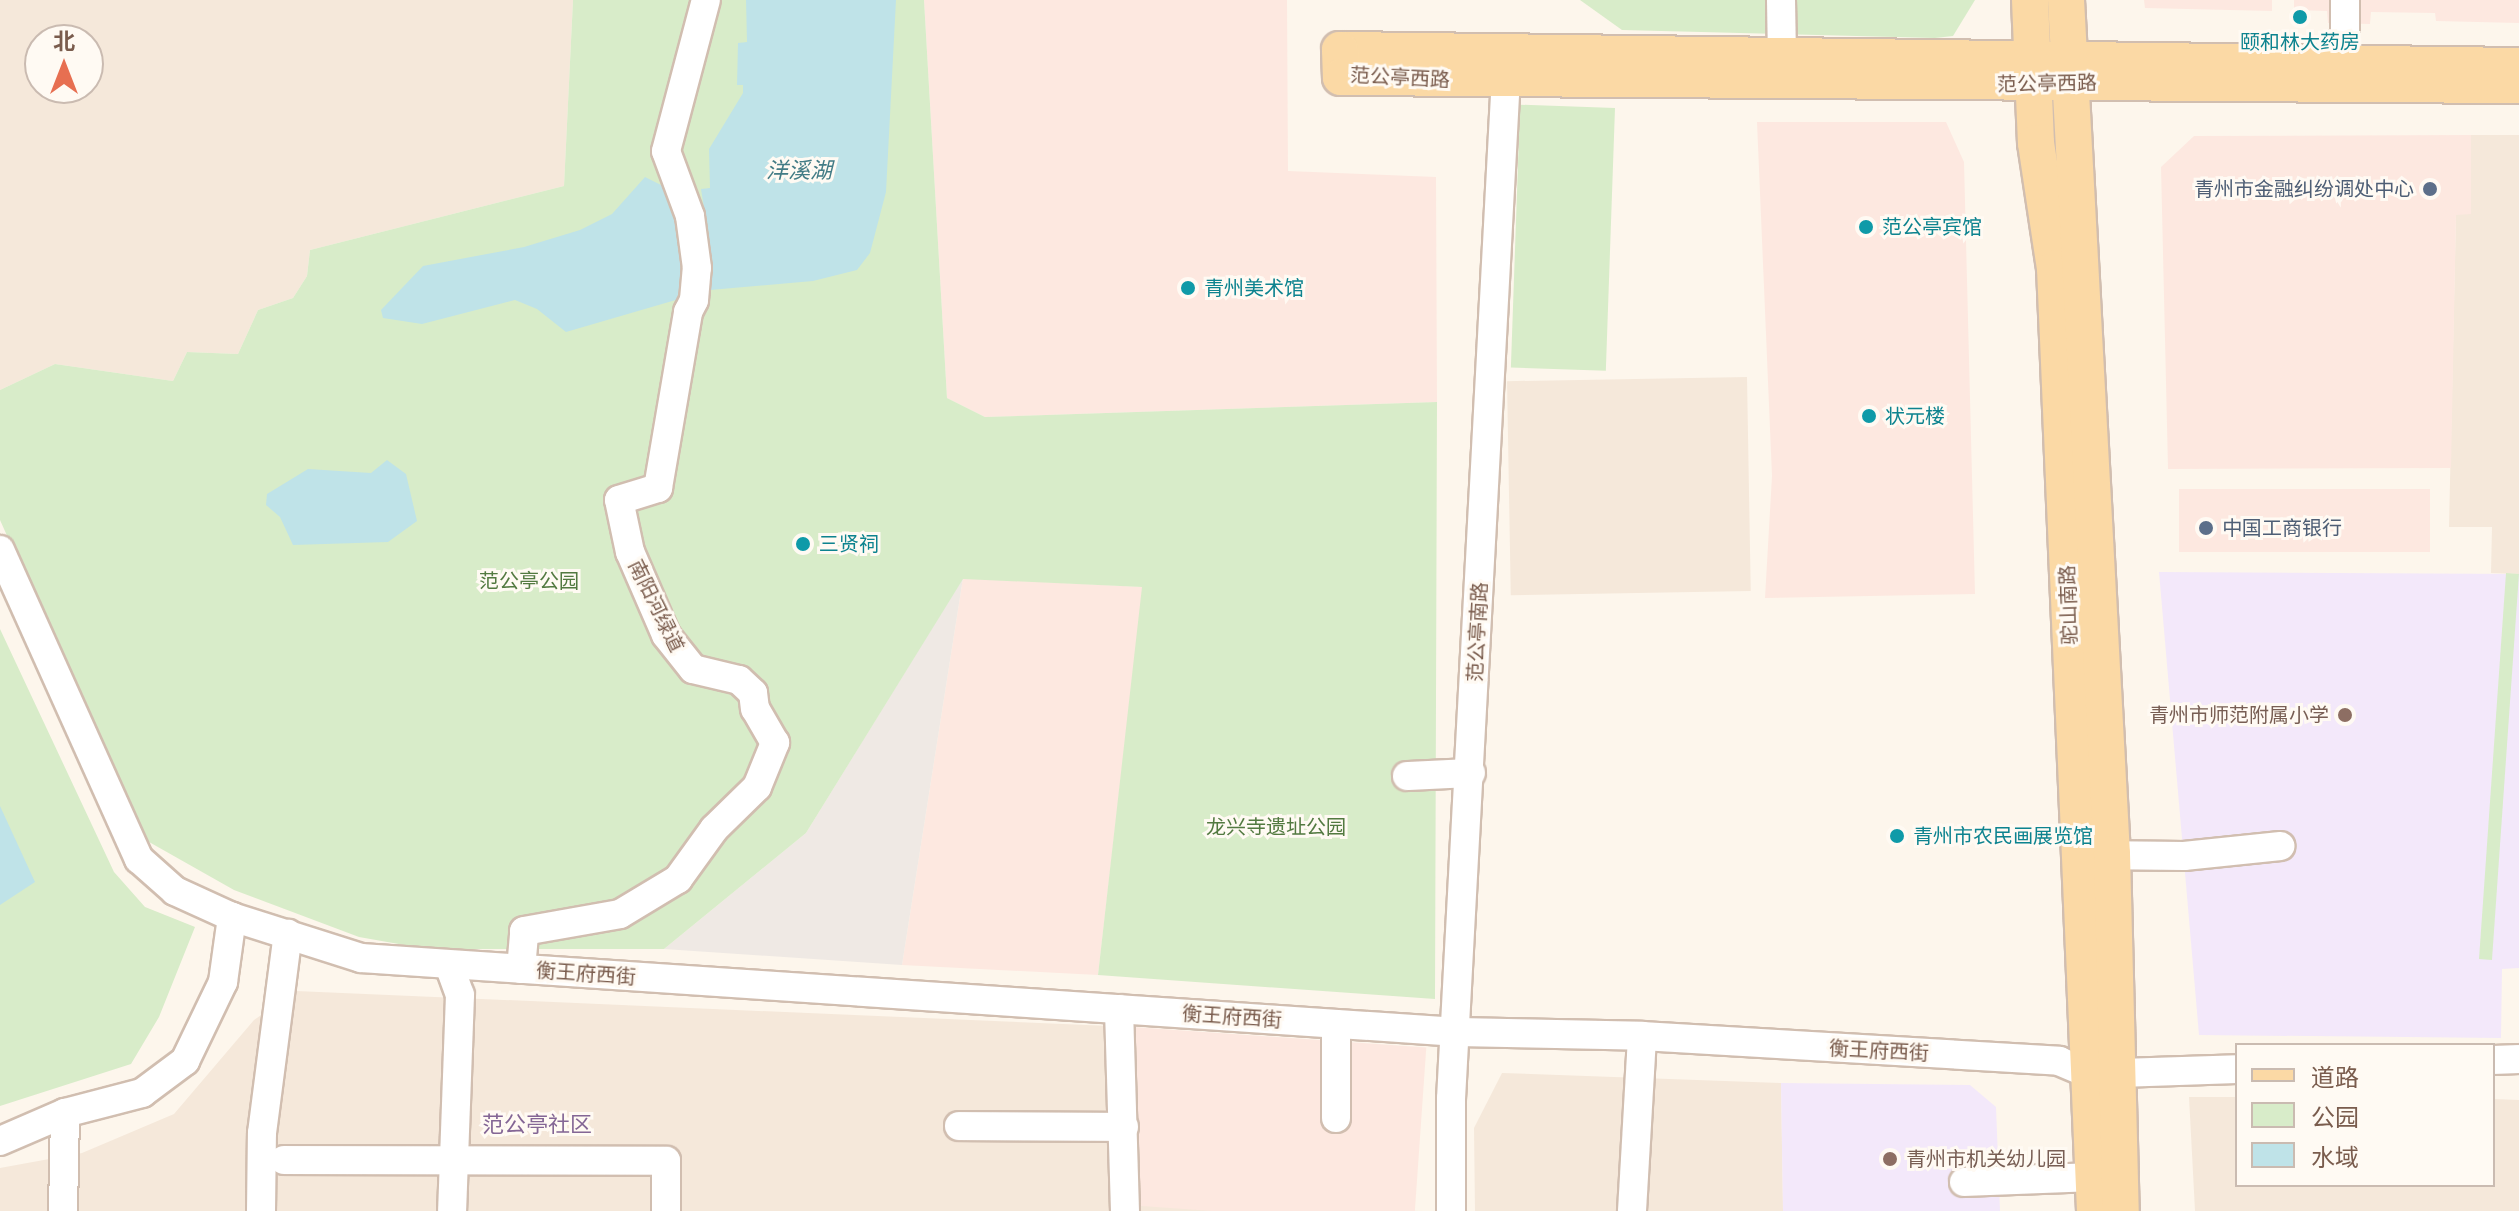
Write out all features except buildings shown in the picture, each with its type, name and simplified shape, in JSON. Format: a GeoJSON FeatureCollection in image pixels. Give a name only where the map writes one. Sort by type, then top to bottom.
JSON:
{"type":"FeatureCollection","features":[{"type":"Feature","properties":{"kind":"main road","name":"驼山南路"},"geometry":{"type":"LineString","coordinates":[[2030,0],[2036,143],[2055,268],[2096,854]]}},
{"type":"Feature","properties":{"kind":"main road","name":"驼山南路"},"geometry":{"type":"LineString","coordinates":[[2066,0],[2073,72],[2105,1073],[2121,1211]]}},
{"type":"Feature","properties":{"kind":"main road","name":"范公亭西路"},"geometry":{"type":"LineString","coordinates":[[1506,68],[1782,55],[2034,73]]}},
{"type":"Feature","properties":{"kind":"main road","name":"范公亭西路"},"geometry":{"type":"LineString","coordinates":[[1506,68],[2034,73],[2344,64],[2519,66]]}},
{"type":"Feature","properties":{"kind":"main road","name":"范公亭西路"},"geometry":{"type":"LineString","coordinates":[[2073,72],[2519,85]]}},
{"type":"Feature","properties":{"kind":"main road","name":"驼山南路"},"geometry":{"type":"LineString","coordinates":[[2094,1194],[2105,1073]]}},
{"type":"Feature","properties":{"kind":"street","name":"南阳河绿道"},"geometry":{"type":"LineString","coordinates":[[521,969],[524,931],[620,914],[678,879],[714,829],[757,787],[775,743],[755,709],[753,693],[739,680],[693,669],[666,635],[630,552],[619,500],[658,488],[688,312],[694,300],[697,268],[690,216],[666,151],[706,0]]}},
{"type":"Feature","properties":{"kind":"street"},"geometry":{"type":"LineString","coordinates":[[1781,0],[1782,55]]}},
{"type":"Feature","properties":{"kind":"street"},"geometry":{"type":"LineString","coordinates":[[2344,64],[2345,0]]}},
{"type":"Feature","properties":{"kind":"street","name":"范公亭南路"},"geometry":{"type":"LineString","coordinates":[[1451,1211],[1451,1099],[1458,1032],[1506,68]]}},
{"type":"Feature","properties":{"kind":"street","name":"衡王府西街"},"geometry":{"type":"LineString","coordinates":[[0,550],[139,859],[175,891],[232,917],[361,958],[1458,1032],[1642,1036],[2059,1061],[2105,1073],[2235,1069]]}},
{"type":"Feature","properties":{"kind":"street"},"geometry":{"type":"LineString","coordinates":[[1407,776],[1471,773]]}},
{"type":"Feature","properties":{"kind":"street"},"geometry":{"type":"LineString","coordinates":[[2096,854],[2184,856],[2280,846]]}},
{"type":"Feature","properties":{"kind":"street"},"geometry":{"type":"LineString","coordinates":[[0,1141],[65,1113],[142,1093],[185,1061],[223,982],[232,917]]}},
{"type":"Feature","properties":{"kind":"street"},"geometry":{"type":"LineString","coordinates":[[261,1211],[265,1102],[288,934]]}},
{"type":"Feature","properties":{"kind":"street"},"geometry":{"type":"LineString","coordinates":[[449,965],[460,995],[452,1211]]}},
{"type":"Feature","properties":{"kind":"street"},"geometry":{"type":"LineString","coordinates":[[1119,1009],[1125,1211]]}},
{"type":"Feature","properties":{"kind":"street"},"geometry":{"type":"LineString","coordinates":[[1336,1024],[1336,1118]]}},
{"type":"Feature","properties":{"kind":"street"},"geometry":{"type":"LineString","coordinates":[[1632,1211],[1642,1036]]}},
{"type":"Feature","properties":{"kind":"street"},"geometry":{"type":"LineString","coordinates":[[2495,1060],[2519,1059]]}},
{"type":"Feature","properties":{"kind":"street"},"geometry":{"type":"LineString","coordinates":[[63,1211],[65,1113]]}},
{"type":"Feature","properties":{"kind":"street"},"geometry":{"type":"LineString","coordinates":[[959,1126],[1124,1127]]}},
{"type":"Feature","properties":{"kind":"street"},"geometry":{"type":"LineString","coordinates":[[284,1160],[666,1161],[666,1211]]}},
{"type":"Feature","properties":{"kind":"street"},"geometry":{"type":"LineString","coordinates":[[1964,1182],[2094,1194]]}},
{"type":"Feature","properties":{"kind":"shaded area"},"geometry":{"type":"Polygon","coordinates":[[[0,0],[573,0],[564,186],[310,250],[307,276],[293,298],[258,310],[238,354],[187,352],[173,381],[55,364],[0,390],[0,0]]]}},
{"type":"Feature","properties":{"kind":"shaded area","name":"青州美术馆"},"geometry":{"type":"Polygon","coordinates":[[[924,0],[1287,0],[1288,171],[1436,177],[1437,402],[985,417],[947,398],[924,0]]]}},
{"type":"Feature","properties":{"kind":"shaded area"},"geometry":{"type":"Polygon","coordinates":[[[2144,0],[2272,0],[2272,11],[2145,8],[2144,0]]]}},
{"type":"Feature","properties":{"kind":"shaded area"},"geometry":{"type":"Polygon","coordinates":[[[2294,0],[2519,0],[2519,23],[2436,21],[2435,13],[2371,12],[2370,24],[2328,23],[2327,11],[2294,10],[2294,0]]]}},
{"type":"Feature","properties":{"kind":"shaded area"},"geometry":{"type":"Polygon","coordinates":[[[1757,122],[1946,122],[1964,162],[1975,594],[1765,598],[1772,476],[1757,122]]]}},
{"type":"Feature","properties":{"kind":"shaded area"},"geometry":{"type":"Polygon","coordinates":[[[2471,135],[2519,135],[2519,574],[2491,573],[2492,527],[2449,527],[2456,214],[2471,213],[2471,135]]]}},
{"type":"Feature","properties":{"kind":"shaded area"},"geometry":{"type":"Polygon","coordinates":[[[2471,135],[2471,214],[2456,215],[2451,468],[2168,469],[2161,167],[2194,136],[2471,135]]]}},
{"type":"Feature","properties":{"kind":"shaded area"},"geometry":{"type":"Polygon","coordinates":[[[1747,377],[1751,591],[1511,595],[1507,381],[1747,377]]]}},
{"type":"Feature","properties":{"kind":"shaded area"},"geometry":{"type":"Polygon","coordinates":[[[2179,489],[2430,489],[2430,552],[2179,552],[2179,489]]]}},
{"type":"Feature","properties":{"kind":"shaded area","name":"青州市师范附属小学"},"geometry":{"type":"Polygon","coordinates":[[[2159,572],[2519,574],[2519,968],[2502,969],[2501,1038],[2199,1035],[2159,572]]]}},
{"type":"Feature","properties":{"kind":"shaded area"},"geometry":{"type":"Polygon","coordinates":[[[963,578],[1143,587],[1098,975],[902,965],[963,578]]]}},
{"type":"Feature","properties":{"kind":"shaded area"},"geometry":{"type":"Polygon","coordinates":[[[963,578],[902,965],[664,949],[806,833],[963,578]]]}},
{"type":"Feature","properties":{"kind":"shaded area"},"geometry":{"type":"Polygon","coordinates":[[[296,991],[1133,1027],[1135,1205],[1424,1211],[0,1211],[0,1168],[82,1153],[174,1114],[254,1020],[296,991]]]}},
{"type":"Feature","properties":{"kind":"shaded area"},"geometry":{"type":"Polygon","coordinates":[[[1133,1027],[1426,1048],[1415,1211],[1213,1211],[1121,1205],[1133,1027]]]}},
{"type":"Feature","properties":{"kind":"shaded area"},"geometry":{"type":"Polygon","coordinates":[[[1502,1073],[1781,1083],[1783,1211],[1475,1211],[1474,1128],[1502,1073]]]}},
{"type":"Feature","properties":{"kind":"shaded area","name":"青州市机关幼儿园"},"geometry":{"type":"Polygon","coordinates":[[[1781,1083],[1970,1085],[1996,1107],[2000,1211],[1783,1211],[1781,1083]]]}},
{"type":"Feature","properties":{"kind":"shaded area"},"geometry":{"type":"Polygon","coordinates":[[[2189,1097],[2235,1097],[2235,1187],[2495,1187],[2495,1099],[2519,1100],[2519,1211],[2195,1211],[2189,1097]]]}},
{"type":"Feature","properties":{"kind":"green space","name":"范公亭公园"},"geometry":{"type":"Polygon","coordinates":[[[573,0],[924,0],[947,398],[985,417],[1437,402],[1435,999],[1098,975],[1142,587],[963,579],[806,833],[664,949],[427,949],[359,937],[234,890],[142,838],[0,520],[0,390],[55,364],[173,381],[187,352],[238,354],[258,310],[293,298],[307,276],[310,250],[564,186],[573,0]]]}},
{"type":"Feature","properties":{"kind":"green space"},"geometry":{"type":"Polygon","coordinates":[[[1580,0],[1975,0],[1953,36],[1935,38],[1622,30],[1580,0]]]}},
{"type":"Feature","properties":{"kind":"green space"},"geometry":{"type":"Polygon","coordinates":[[[1520,105],[1615,108],[1606,371],[1511,368],[1520,105]]]}},
{"type":"Feature","properties":{"kind":"green space"},"geometry":{"type":"Polygon","coordinates":[[[2506,573],[2519,574],[2492,960],[2479,959],[2506,573]]]}},
{"type":"Feature","properties":{"kind":"green space"},"geometry":{"type":"Polygon","coordinates":[[[0,629],[114,872],[145,907],[195,927],[159,1017],[131,1064],[0,1106],[0,629]]]}},
{"type":"Feature","properties":{"kind":"water","name":"洋溪湖"},"geometry":{"type":"Polygon","coordinates":[[[746,0],[896,0],[886,192],[870,253],[857,270],[813,281],[710,290],[566,332],[537,309],[515,300],[422,324],[383,318],[381,310],[423,266],[524,247],[580,230],[612,214],[645,177],[665,187],[705,273],[711,252],[701,189],[710,188],[709,149],[743,93],[743,85],[737,85],[738,43],[747,42],[746,0]]]}},
{"type":"Feature","properties":{"kind":"water"},"geometry":{"type":"Polygon","coordinates":[[[387,460],[406,474],[417,521],[388,542],[293,545],[280,517],[266,505],[267,494],[308,469],[371,473],[387,460]]]}},
{"type":"Feature","properties":{"kind":"water"},"geometry":{"type":"Polygon","coordinates":[[[0,806],[35,882],[0,905],[0,806]]]}},
{"type":"Feature","properties":{"kind":"place","name":"颐和林大药房"},"geometry":{"type":"Point","coordinates":[2300,17]}},
{"type":"Feature","properties":{"kind":"place","name":"青州市金融纠纷调处中心"},"geometry":{"type":"Point","coordinates":[2430,189]}},
{"type":"Feature","properties":{"kind":"place","name":"范公亭宾馆"},"geometry":{"type":"Point","coordinates":[1866,227]}},
{"type":"Feature","properties":{"kind":"place","name":"青州美术馆"},"geometry":{"type":"Point","coordinates":[1188,288]}},
{"type":"Feature","properties":{"kind":"place","name":"状元楼"},"geometry":{"type":"Point","coordinates":[1869,416]}},
{"type":"Feature","properties":{"kind":"place","name":"中国工商银行"},"geometry":{"type":"Point","coordinates":[2206,528]}},
{"type":"Feature","properties":{"kind":"place","name":"三贤祠"},"geometry":{"type":"Point","coordinates":[803,544]}},
{"type":"Feature","properties":{"kind":"place","name":"青州市师范附属小学"},"geometry":{"type":"Point","coordinates":[2345,715]}},
{"type":"Feature","properties":{"kind":"place","name":"青州市农民画展览馆"},"geometry":{"type":"Point","coordinates":[1897,836]}},
{"type":"Feature","properties":{"kind":"place","name":"青州市机关幼儿园"},"geometry":{"type":"Point","coordinates":[1890,1159]}},
{"type":"Feature","properties":{"kind":"district","name":"范公亭社区"},"geometry":{"type":"Point","coordinates":[537,1125]}},
{"type":"Feature","properties":{"kind":"park label","name":"龙兴寺遗址公园"},"geometry":{"type":"Point","coordinates":[1276,827]}}]}
